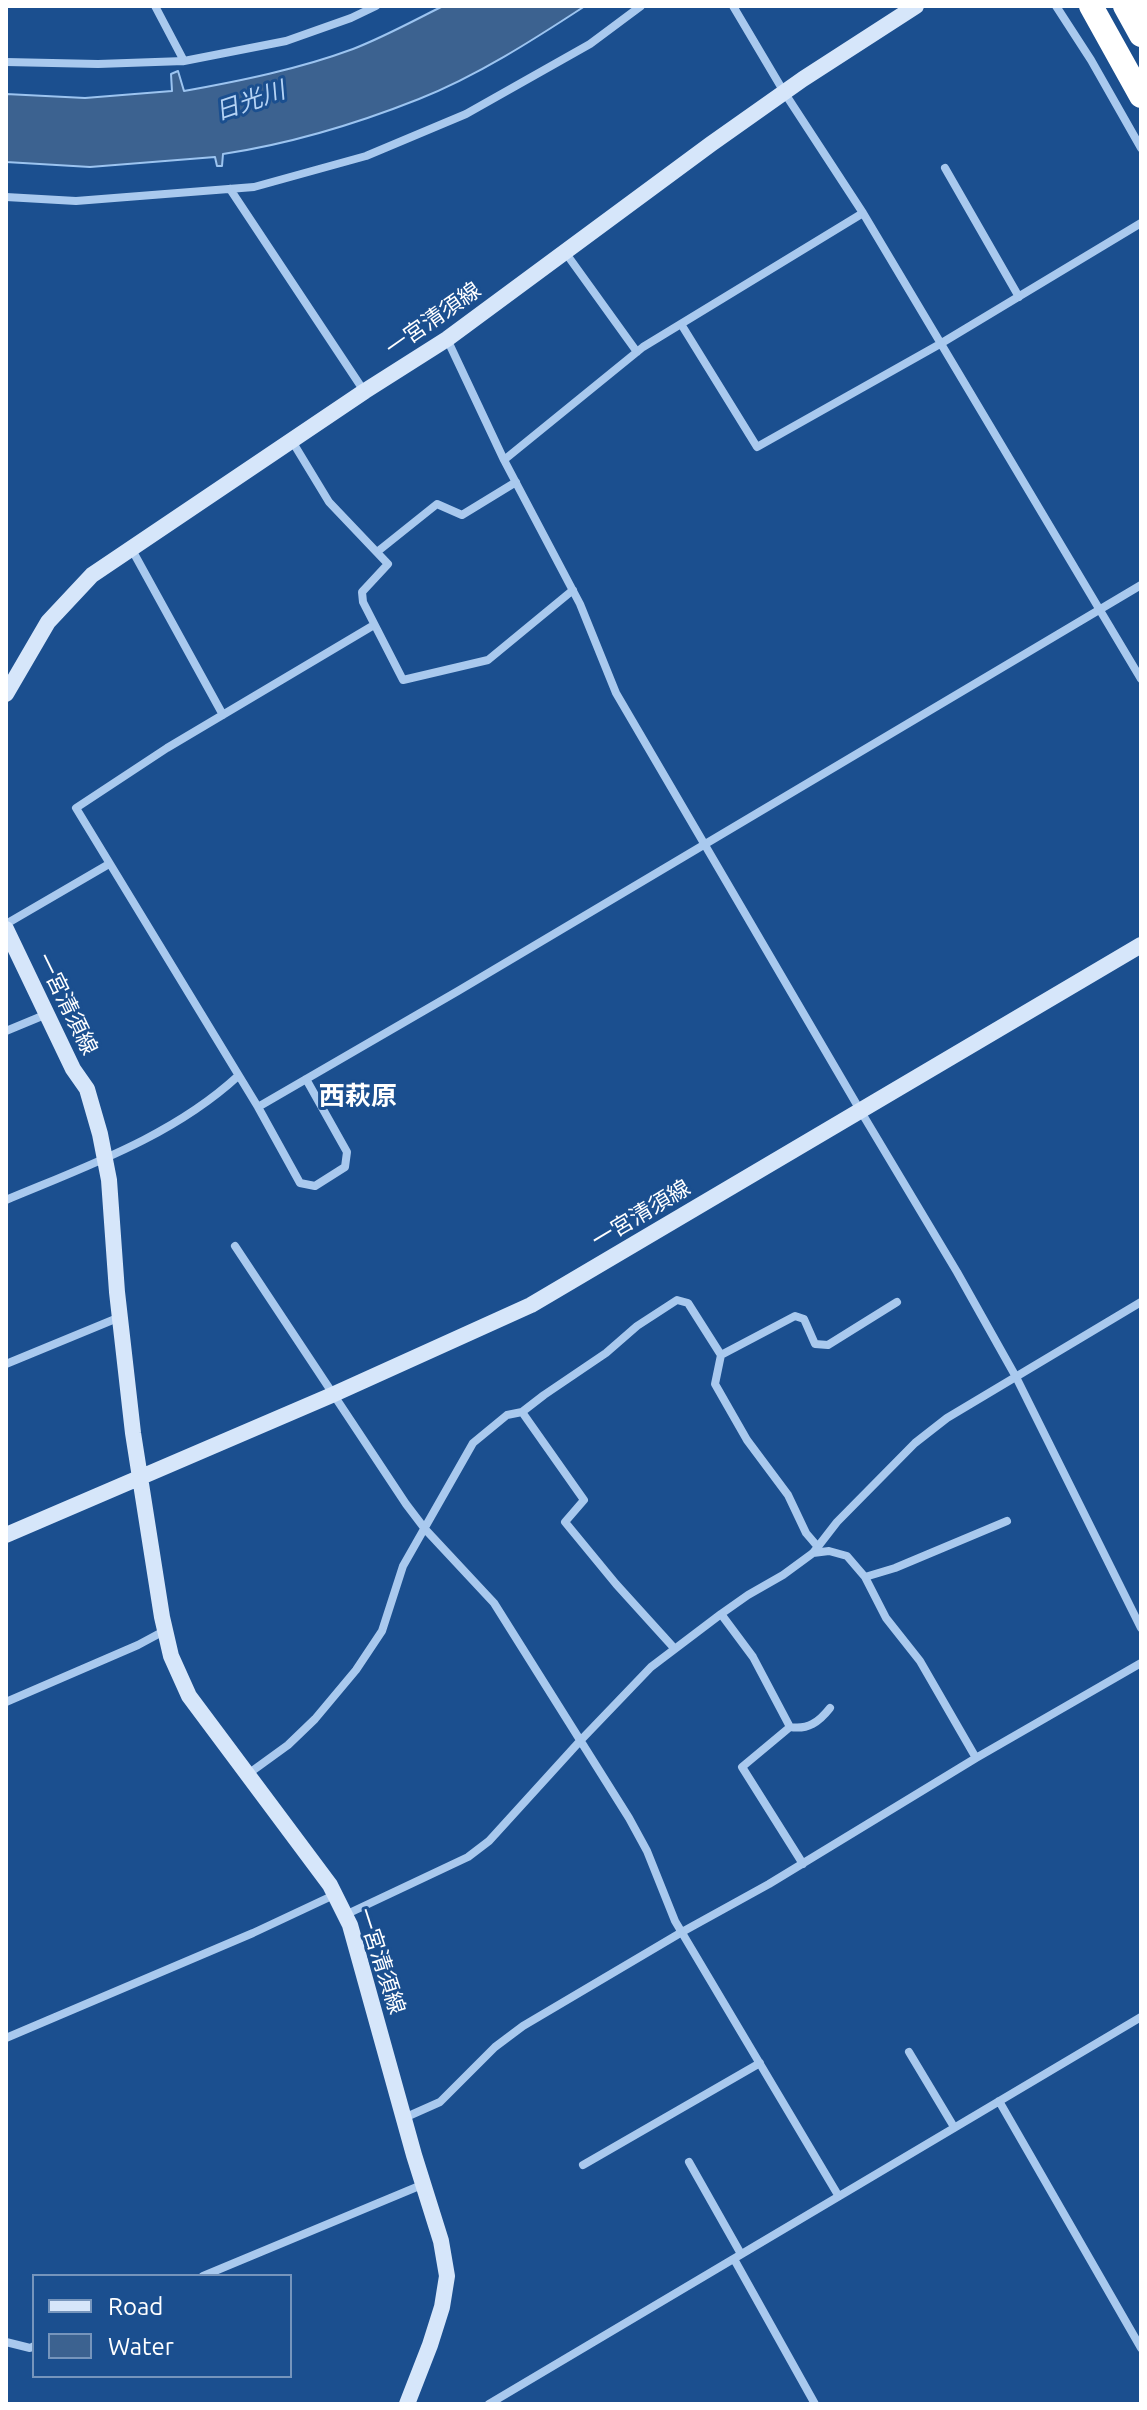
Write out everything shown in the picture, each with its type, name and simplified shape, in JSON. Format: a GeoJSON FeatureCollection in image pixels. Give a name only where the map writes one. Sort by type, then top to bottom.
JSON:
{"type":"FeatureCollection","features":[{"type":"Feature","properties":{"kind":"highway"},"geometry":{"type":"LineString","coordinates":[[1091,6],[1141,96]]}},
{"type":"Feature","properties":{"kind":"highway"},"geometry":{"type":"LineString","coordinates":[[1125,6],[1141,35]]}},
{"type":"Feature","properties":{"kind":"main road","name":"一宮清須線"},"geometry":{"type":"LineString","coordinates":[[7,691],[34,643],[58,610],[92,575],[447,339],[784,92],[916,6]]}},
{"type":"Feature","properties":{"kind":"main road","name":"一宮清須線"},"geometry":{"type":"LineString","coordinates":[[6,927],[73,1069],[87,1089],[100,1134],[109,1180],[120,1317],[140,1476],[171,1656],[189,1696],[335,1894],[350,1925],[441,2241],[447,2276],[438,2320],[407,2404]]}},
{"type":"Feature","properties":{"kind":"main road","name":"一宮清須線"},"geometry":{"type":"LineString","coordinates":[[140,1476],[332,1395],[531,1305],[1141,945]]}},
{"type":"Feature","properties":{"kind":"main road"},"geometry":{"type":"LineString","coordinates":[[6,1535],[140,1476]]}},
{"type":"Feature","properties":{"kind":"street"},"geometry":{"type":"LineString","coordinates":[[155,6],[184,61]]}},
{"type":"Feature","properties":{"kind":"street"},"geometry":{"type":"LineString","coordinates":[[6,62],[98,64],[184,61],[286,41],[376,6]]}},
{"type":"Feature","properties":{"kind":"street"},"geometry":{"type":"LineString","coordinates":[[6,197],[76,201],[254,187],[366,156],[466,114],[590,44],[641,6]]}},
{"type":"Feature","properties":{"kind":"street"},"geometry":{"type":"LineString","coordinates":[[733,6],[784,92],[863,213],[1141,679]]}},
{"type":"Feature","properties":{"kind":"street"},"geometry":{"type":"LineString","coordinates":[[1056,6],[1141,148]]}},
{"type":"Feature","properties":{"kind":"street"},"geometry":{"type":"LineString","coordinates":[[945,168],[1019,297]]}},
{"type":"Feature","properties":{"kind":"street"},"geometry":{"type":"LineString","coordinates":[[230,189],[365,391]]}},
{"type":"Feature","properties":{"kind":"street"},"geometry":{"type":"LineString","coordinates":[[504,460],[637,352],[863,213]]}},
{"type":"Feature","properties":{"kind":"street"},"geometry":{"type":"LineString","coordinates":[[681,324],[757,447],[940,344],[1141,223]]}},
{"type":"Feature","properties":{"kind":"street"},"geometry":{"type":"LineString","coordinates":[[565,251],[637,352]]}},
{"type":"Feature","properties":{"kind":"street"},"geometry":{"type":"LineString","coordinates":[[447,339],[504,460],[573,590],[616,693],[1016,1377],[1141,1628]]}},
{"type":"Feature","properties":{"kind":"street"},"geometry":{"type":"LineString","coordinates":[[291,440],[329,502],[388,564],[362,592],[363,602],[403,680],[488,660],[573,590]]}},
{"type":"Feature","properties":{"kind":"street"},"geometry":{"type":"LineString","coordinates":[[377,552],[437,504],[462,515],[516,482]]}},
{"type":"Feature","properties":{"kind":"street"},"geometry":{"type":"LineString","coordinates":[[131,548],[223,715]]}},
{"type":"Feature","properties":{"kind":"street"},"geometry":{"type":"LineString","coordinates":[[258,1107],[1141,585]]}},
{"type":"Feature","properties":{"kind":"street"},"geometry":{"type":"LineString","coordinates":[[306,1079],[347,1152],[345,1167],[315,1186],[300,1183],[258,1107],[76,808],[167,748],[374,625]]}},
{"type":"Feature","properties":{"kind":"street"},"geometry":{"type":"LineString","coordinates":[[6,927],[109,864]]}},
{"type":"Feature","properties":{"kind":"street"},"geometry":{"type":"LineString","coordinates":[[6,1031],[47,1014]]}},
{"type":"Feature","properties":{"kind":"street"},"geometry":{"type":"LineString","coordinates":[[6,1200],[105,1159],[189,1114],[220,1093],[238,1076]]}},
{"type":"Feature","properties":{"kind":"street"},"geometry":{"type":"LineString","coordinates":[[235,1246],[406,1504],[425,1529],[494,1603],[629,1818],[647,1851],[675,1921],[838,2195]]}},
{"type":"Feature","properties":{"kind":"street"},"geometry":{"type":"LineString","coordinates":[[247,1774],[288,1745],[315,1719],[356,1670],[382,1631],[403,1566],[473,1443],[507,1415],[522,1412],[677,1300],[688,1303],[721,1355],[715,1384],[747,1440],[788,1495],[815,1550]]}},
{"type":"Feature","properties":{"kind":"street"},"geometry":{"type":"LineString","coordinates":[[721,1355],[795,1316],[804,1319],[815,1344],[828,1345],[897,1302]]}},
{"type":"Feature","properties":{"kind":"street"},"geometry":{"type":"LineString","coordinates":[[345,1915],[468,1857],[489,1841],[651,1667],[721,1614],[783,1575],[815,1550],[837,1522],[915,1443],[947,1418],[1141,1302]]}},
{"type":"Feature","properties":{"kind":"street"},"geometry":{"type":"LineString","coordinates":[[6,1364],[120,1317]]}},
{"type":"Feature","properties":{"kind":"street"},"geometry":{"type":"LineString","coordinates":[[522,1412],[584,1500],[565,1522],[674,1648]]}},
{"type":"Feature","properties":{"kind":"street"},"geometry":{"type":"LineString","coordinates":[[865,1577],[915,1560],[1007,1521]]}},
{"type":"Feature","properties":{"kind":"street"},"geometry":{"type":"LineString","coordinates":[[815,1550],[847,1556],[865,1577],[886,1618],[920,1661],[976,1758]]}},
{"type":"Feature","properties":{"kind":"street"},"geometry":{"type":"LineString","coordinates":[[721,1614],[753,1657],[790,1727]]}},
{"type":"Feature","properties":{"kind":"street"},"geometry":{"type":"LineString","coordinates":[[6,1702],[138,1645],[165,1630]]}},
{"type":"Feature","properties":{"kind":"street"},"geometry":{"type":"LineString","coordinates":[[404,2118],[440,2102],[495,2047],[523,2026],[1141,1663]]}},
{"type":"Feature","properties":{"kind":"street"},"geometry":{"type":"LineString","coordinates":[[803,1864],[742,1767],[790,1727],[803,1729],[815,1723],[830,1708]]}},
{"type":"Feature","properties":{"kind":"street"},"geometry":{"type":"LineString","coordinates":[[6,2038],[253,1933],[335,1894]]}},
{"type":"Feature","properties":{"kind":"street"},"geometry":{"type":"LineString","coordinates":[[489,2404],[1141,2017]]}},
{"type":"Feature","properties":{"kind":"street"},"geometry":{"type":"LineString","coordinates":[[909,2052],[954,2127]]}},
{"type":"Feature","properties":{"kind":"street"},"geometry":{"type":"LineString","coordinates":[[583,2165],[760,2063]]}},
{"type":"Feature","properties":{"kind":"street"},"geometry":{"type":"LineString","coordinates":[[999,2101],[1141,2348]]}},
{"type":"Feature","properties":{"kind":"street"},"geometry":{"type":"LineString","coordinates":[[689,2162],[813,2403]]}},
{"type":"Feature","properties":{"kind":"street"},"geometry":{"type":"LineString","coordinates":[[208,2274],[425,2184]]}},
{"type":"Feature","properties":{"kind":"street"},"geometry":{"type":"LineString","coordinates":[[6,2342],[32,2347]]}},
{"type":"Feature","properties":{"kind":"water","name":"日光川"},"geometry":{"type":"Polygon","coordinates":[[[443,6],[585,6],[504,57],[441,90],[347,125],[273,145],[223,154],[222,166],[217,166],[215,157],[90,167],[6,162],[6,94],[85,98],[172,91],[171,74],[178,71],[184,91],[226,83],[353,49],[443,6]]]}},
{"type":"Feature","properties":{"kind":"district","name":"西萩原"},"geometry":{"type":"Point","coordinates":[358,1096]}}]}
